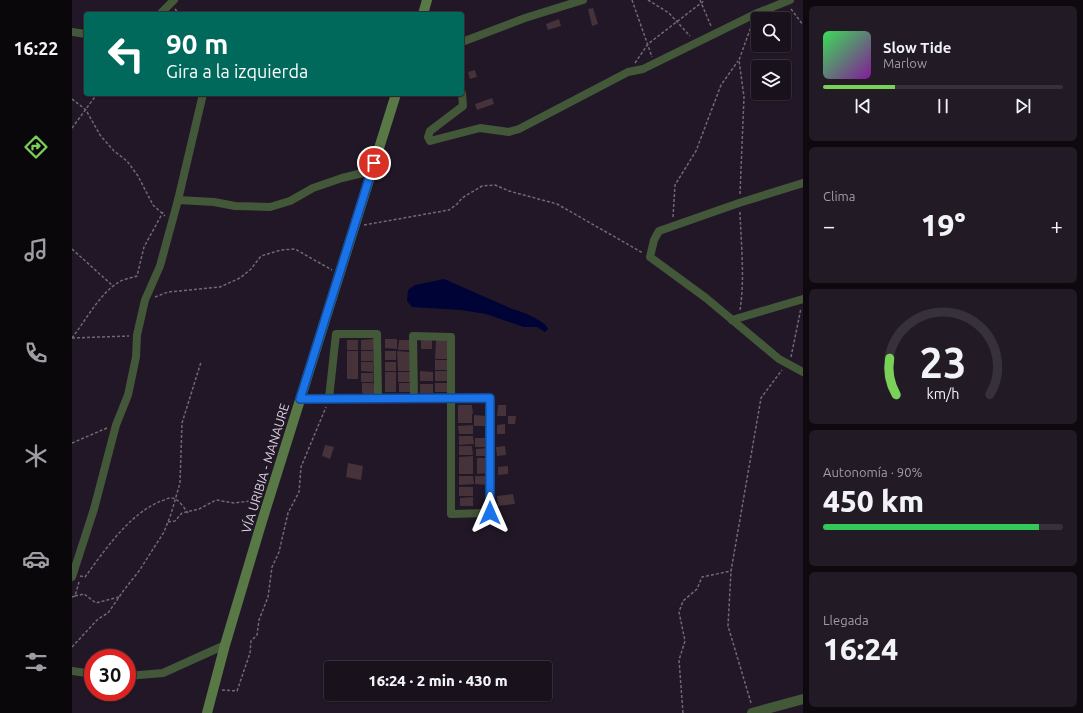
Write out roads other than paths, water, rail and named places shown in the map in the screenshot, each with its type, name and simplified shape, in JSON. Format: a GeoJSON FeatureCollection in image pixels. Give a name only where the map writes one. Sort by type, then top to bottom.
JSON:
{"type":"FeatureCollection","features":[{"type":"Feature","properties":{"kind":"main road"},"geometry":{"type":"LineString","coordinates":[[425,12],[427,0]]}},
{"type":"Feature","properties":{"kind":"main road","name":"VÍA URIBIA - MANAURE"},"geometry":{"type":"LineString","coordinates":[[207,713],[214,690],[224,645],[395,96]]}},
{"type":"Feature","properties":{"kind":"street"},"geometry":{"type":"LineString","coordinates":[[162,12],[174,0]]}},
{"type":"Feature","properties":{"kind":"street"},"geometry":{"type":"LineString","coordinates":[[464,40],[583,0]]}},
{"type":"Feature","properties":{"kind":"street"},"geometry":{"type":"LineString","coordinates":[[462,96],[462,106],[430,131],[428,137],[430,141],[480,128],[508,132],[519,129],[628,72],[643,69],[755,14],[788,1]]}},
{"type":"Feature","properties":{"kind":"street"},"geometry":{"type":"LineString","coordinates":[[72,32],[84,34]]}},
{"type":"Feature","properties":{"kind":"street"},"geometry":{"type":"LineString","coordinates":[[74,576],[94,509],[116,425],[128,395],[136,357],[137,335],[145,300],[160,266],[172,227],[203,96]]}},
{"type":"Feature","properties":{"kind":"street"},"geometry":{"type":"LineString","coordinates":[[178,200],[208,201],[235,206],[270,207],[290,201],[313,188],[335,180],[371,172]]}},
{"type":"Feature","properties":{"kind":"street"},"geometry":{"type":"LineString","coordinates":[[803,184],[739,203],[659,231],[654,240],[650,257],[735,319],[787,364],[803,372]]}},
{"type":"Feature","properties":{"kind":"street"},"geometry":{"type":"LineString","coordinates":[[735,319],[802,302]]}},
{"type":"Feature","properties":{"kind":"street"},"geometry":{"type":"LineString","coordinates":[[329,398],[336,334],[377,334],[378,399]]}},
{"type":"Feature","properties":{"kind":"street"},"geometry":{"type":"LineString","coordinates":[[300,399],[329,398],[378,399],[414,398],[451,398],[490,398],[490,513],[451,514],[451,398],[451,337],[413,336],[414,398]]}},
{"type":"Feature","properties":{"kind":"street"},"geometry":{"type":"LineString","coordinates":[[136,675],[163,673],[224,645]]}},
{"type":"Feature","properties":{"kind":"street"},"geometry":{"type":"LineString","coordinates":[[72,671],[84,673]]}},
{"type":"Feature","properties":{"kind":"street"},"geometry":{"type":"LineString","coordinates":[[753,713],[803,699]]}}]}
